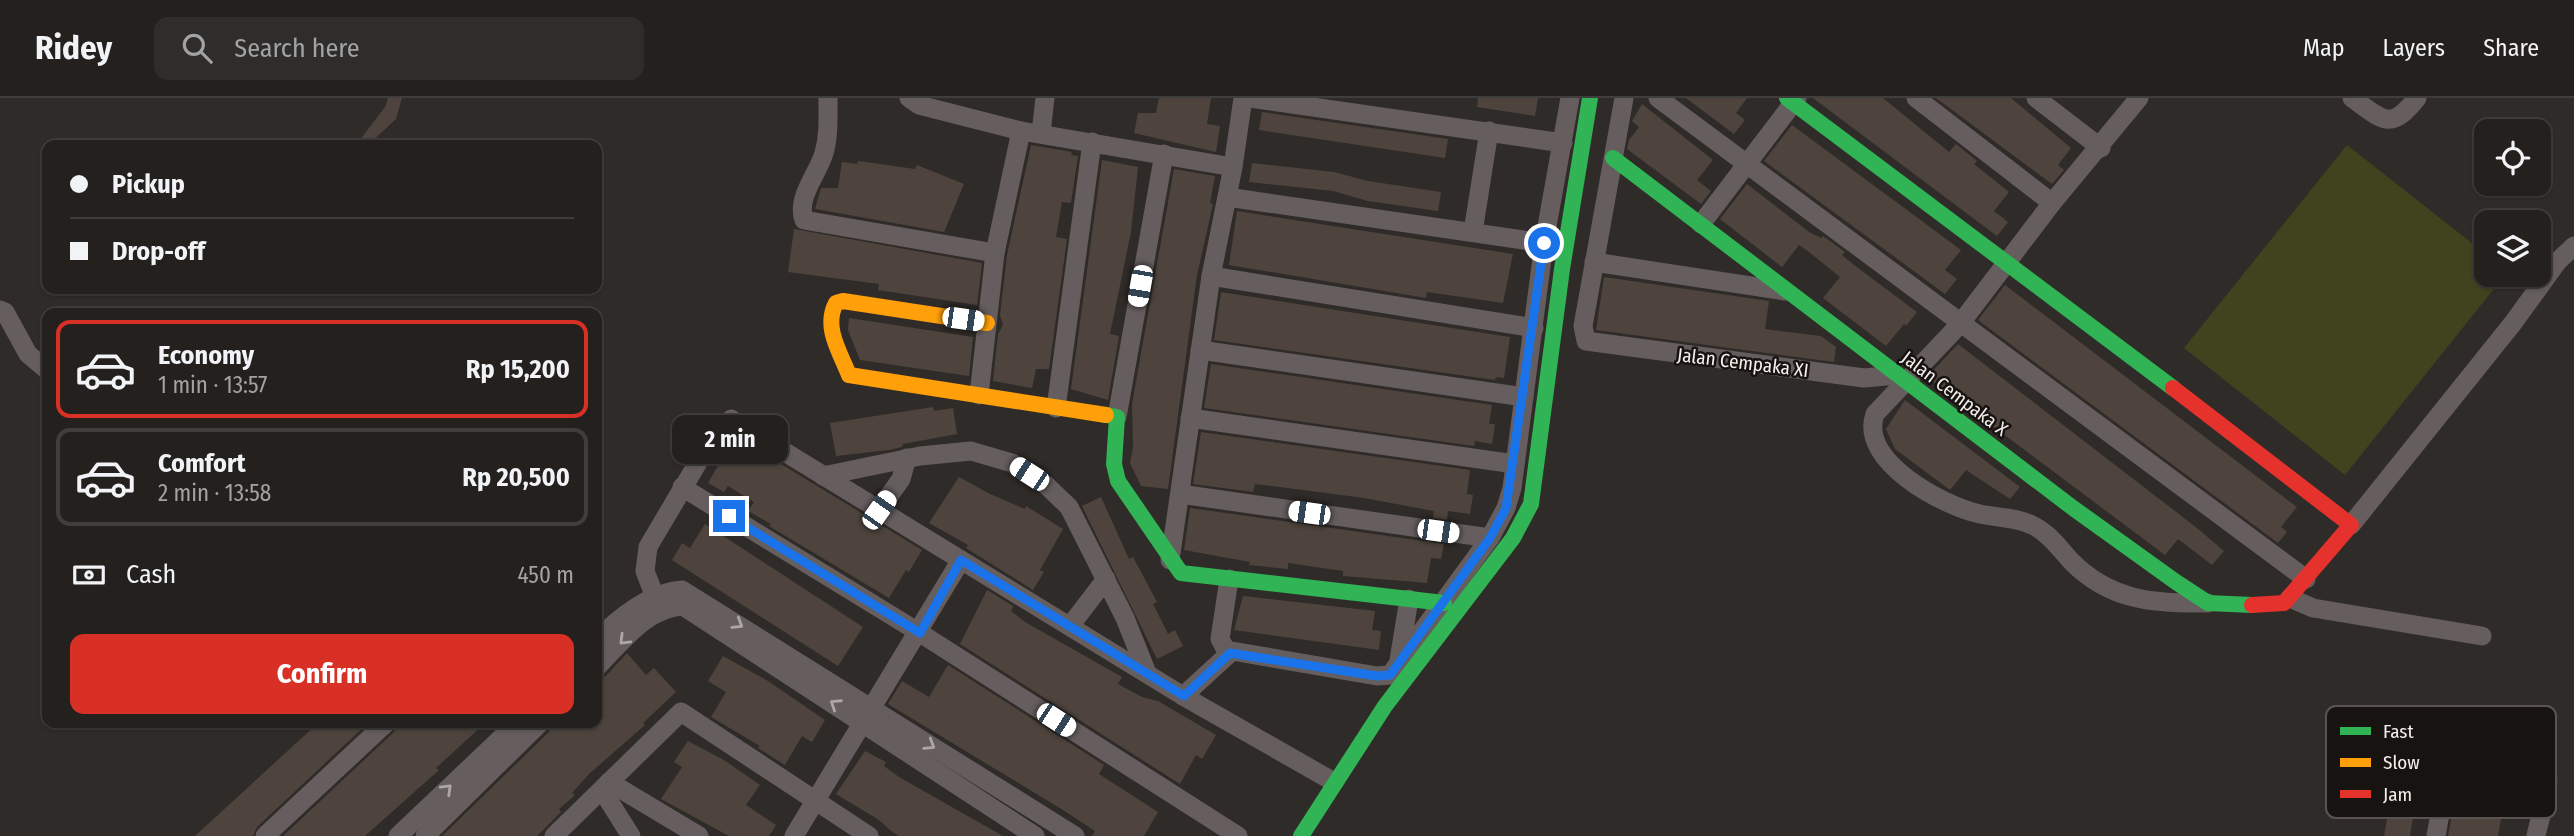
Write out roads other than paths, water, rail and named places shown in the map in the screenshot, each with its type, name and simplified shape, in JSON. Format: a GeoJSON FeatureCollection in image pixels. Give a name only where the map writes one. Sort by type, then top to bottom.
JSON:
{"type":"FeatureCollection","features":[{"type":"Feature","properties":{"kind":"street"},"geometry":{"type":"LineString","coordinates":[[828,98],[826,143],[820,166],[805,196],[804,220],[995,253]]}},
{"type":"Feature","properties":{"kind":"street"},"geometry":{"type":"LineString","coordinates":[[909,98],[919,105],[1021,131],[1233,167]]}},
{"type":"Feature","properties":{"kind":"street"},"geometry":{"type":"LineString","coordinates":[[1041,133],[1045,98]]}},
{"type":"Feature","properties":{"kind":"street"},"geometry":{"type":"LineString","coordinates":[[1170,560],[1211,276],[1233,167],[1243,98]]}},
{"type":"Feature","properties":{"kind":"street"},"geometry":{"type":"LineString","coordinates":[[1250,98],[1563,143]]}},
{"type":"Feature","properties":{"kind":"street"},"geometry":{"type":"LineString","coordinates":[[1301,836],[1430,634],[1444,603],[1490,538],[1509,500],[1544,243],[1570,98]]}},
{"type":"Feature","properties":{"kind":"street"},"geometry":{"type":"LineString","coordinates":[[1229,579],[1220,639],[1222,646],[1230,653],[1377,676],[1390,675],[1430,634],[1513,538],[1531,504],[1590,98]]}},
{"type":"Feature","properties":{"kind":"street"},"geometry":{"type":"LineString","coordinates":[[1624,98],[1594,262],[1786,291]]}},
{"type":"Feature","properties":{"kind":"street"},"geometry":{"type":"LineString","coordinates":[[1658,98],[2306,579]]}},
{"type":"Feature","properties":{"kind":"street"},"geometry":{"type":"LineString","coordinates":[[1916,98],[2052,203]]}},
{"type":"Feature","properties":{"kind":"street"},"geometry":{"type":"LineString","coordinates":[[2036,98],[2101,148]]}},
{"type":"Feature","properties":{"kind":"street"},"geometry":{"type":"LineString","coordinates":[[2139,98],[2101,148],[2052,203],[1960,324],[1900,377],[1875,414],[1872,425],[1875,445],[1892,467],[1952,504],[1979,514],[2032,524],[2045,533],[2093,582],[2116,593],[2141,601],[2266,606],[2284,603],[2351,525],[2494,348],[2558,261],[2574,246]]}},
{"type":"Feature","properties":{"kind":"street"},"geometry":{"type":"LineString","coordinates":[[2352,98],[2380,117],[2389,119],[2402,117],[2417,98]]}},
{"type":"Feature","properties":{"kind":"street"},"geometry":{"type":"LineString","coordinates":[[1701,224],[1747,166],[1792,100],[2351,525]]}},
{"type":"Feature","properties":{"kind":"street"},"geometry":{"type":"LineString","coordinates":[[979,395],[995,253],[1021,131]]}},
{"type":"Feature","properties":{"kind":"street"},"geometry":{"type":"LineString","coordinates":[[1473,232],[1489,131]]}},
{"type":"Feature","properties":{"kind":"street"},"geometry":{"type":"LineString","coordinates":[[1056,408],[1092,142]]}},
{"type":"Feature","properties":{"kind":"street"},"geometry":{"type":"LineString","coordinates":[[1164,154],[1117,418],[1114,464],[1118,481],[1170,560],[1184,573],[1444,603]]}},
{"type":"Feature","properties":{"kind":"street","name":"Jalan Cempaka X"},"geometry":{"type":"LineString","coordinates":[[1613,158],[2073,508],[2208,603]]}},
{"type":"Feature","properties":{"kind":"street"},"geometry":{"type":"LineString","coordinates":[[1555,184],[1575,187]]}},
{"type":"Feature","properties":{"kind":"street"},"geometry":{"type":"LineString","coordinates":[[1227,197],[1544,243]]}},
{"type":"Feature","properties":{"kind":"street"},"geometry":{"type":"LineString","coordinates":[[1551,205],[1572,208]]}},
{"type":"Feature","properties":{"kind":"street","name":"Jalan Cempaka XI"},"geometry":{"type":"LineString","coordinates":[[1594,262],[1583,326],[1583,336],[1589,343],[1864,378],[1900,377]]}},
{"type":"Feature","properties":{"kind":"street"},"geometry":{"type":"LineString","coordinates":[[1211,276],[1534,328]]}},
{"type":"Feature","properties":{"kind":"street"},"geometry":{"type":"LineString","coordinates":[[987,323],[843,301],[836,303],[830,313],[830,324],[849,375],[1117,418]]}},
{"type":"Feature","properties":{"kind":"street"},"geometry":{"type":"LineString","coordinates":[[0,310],[5,312],[28,354],[42,366]]}},
{"type":"Feature","properties":{"kind":"street"},"geometry":{"type":"LineString","coordinates":[[1200,349],[1524,397]]}},
{"type":"Feature","properties":{"kind":"street"},"geometry":{"type":"LineString","coordinates":[[1190,418],[1515,464]]}},
{"type":"Feature","properties":{"kind":"street"},"geometry":{"type":"LineString","coordinates":[[654,597],[645,571],[645,555],[682,487],[731,419],[1184,696],[1334,782]]}},
{"type":"Feature","properties":{"kind":"street"},"geometry":{"type":"LineString","coordinates":[[822,476],[907,458],[971,451],[1012,463],[1046,485],[1069,507],[1147,673]]}},
{"type":"Feature","properties":{"kind":"street"},"geometry":{"type":"LineString","coordinates":[[879,510],[901,479],[907,458]]}},
{"type":"Feature","properties":{"kind":"street"},"geometry":{"type":"LineString","coordinates":[[682,487],[920,633],[1238,836]]}},
{"type":"Feature","properties":{"kind":"street"},"geometry":{"type":"LineString","coordinates":[[1180,494],[1490,538]]}},
{"type":"Feature","properties":{"kind":"street"},"geometry":{"type":"LineString","coordinates":[[1509,500],[1531,504]]}},
{"type":"Feature","properties":{"kind":"street"},"geometry":{"type":"LineString","coordinates":[[794,836],[920,633],[961,560]]}},
{"type":"Feature","properties":{"kind":"street"},"geometry":{"type":"LineString","coordinates":[[1070,626],[1105,579]]}},
{"type":"Feature","properties":{"kind":"street"},"geometry":{"type":"LineString","coordinates":[[602,635],[620,619],[654,597],[682,590],[868,715],[1035,836]]}},
{"type":"Feature","properties":{"kind":"street"},"geometry":{"type":"LineString","coordinates":[[2290,598],[2313,608],[2482,636]]}},
{"type":"Feature","properties":{"kind":"street"},"geometry":{"type":"LineString","coordinates":[[1399,665],[1409,599]]}},
{"type":"Feature","properties":{"kind":"street"},"geometry":{"type":"LineString","coordinates":[[602,662],[647,618],[667,607],[683,606],[1075,836]]}},
{"type":"Feature","properties":{"kind":"street"},"geometry":{"type":"LineString","coordinates":[[1184,696],[1230,653]]}},
{"type":"Feature","properties":{"kind":"street"},"geometry":{"type":"LineString","coordinates":[[554,836],[681,712],[869,836]]}},
{"type":"Feature","properties":{"kind":"street"},"geometry":{"type":"LineString","coordinates":[[265,836],[381,728]]}},
{"type":"Feature","properties":{"kind":"street"},"geometry":{"type":"LineString","coordinates":[[398,836],[524,728]]}},
{"type":"Feature","properties":{"kind":"street"},"geometry":{"type":"LineString","coordinates":[[425,836],[524,728]]}},
{"type":"Feature","properties":{"kind":"street"},"geometry":{"type":"LineString","coordinates":[[606,786],[631,836]]}},
{"type":"Feature","properties":{"kind":"street"},"geometry":{"type":"LineString","coordinates":[[606,786],[699,836]]}},
{"type":"Feature","properties":{"kind":"street"},"geometry":{"type":"LineString","coordinates":[[2436,836],[2439,818]]}},
{"type":"Feature","properties":{"kind":"street"},"geometry":{"type":"LineString","coordinates":[[2536,836],[2539,818]]}}]}
